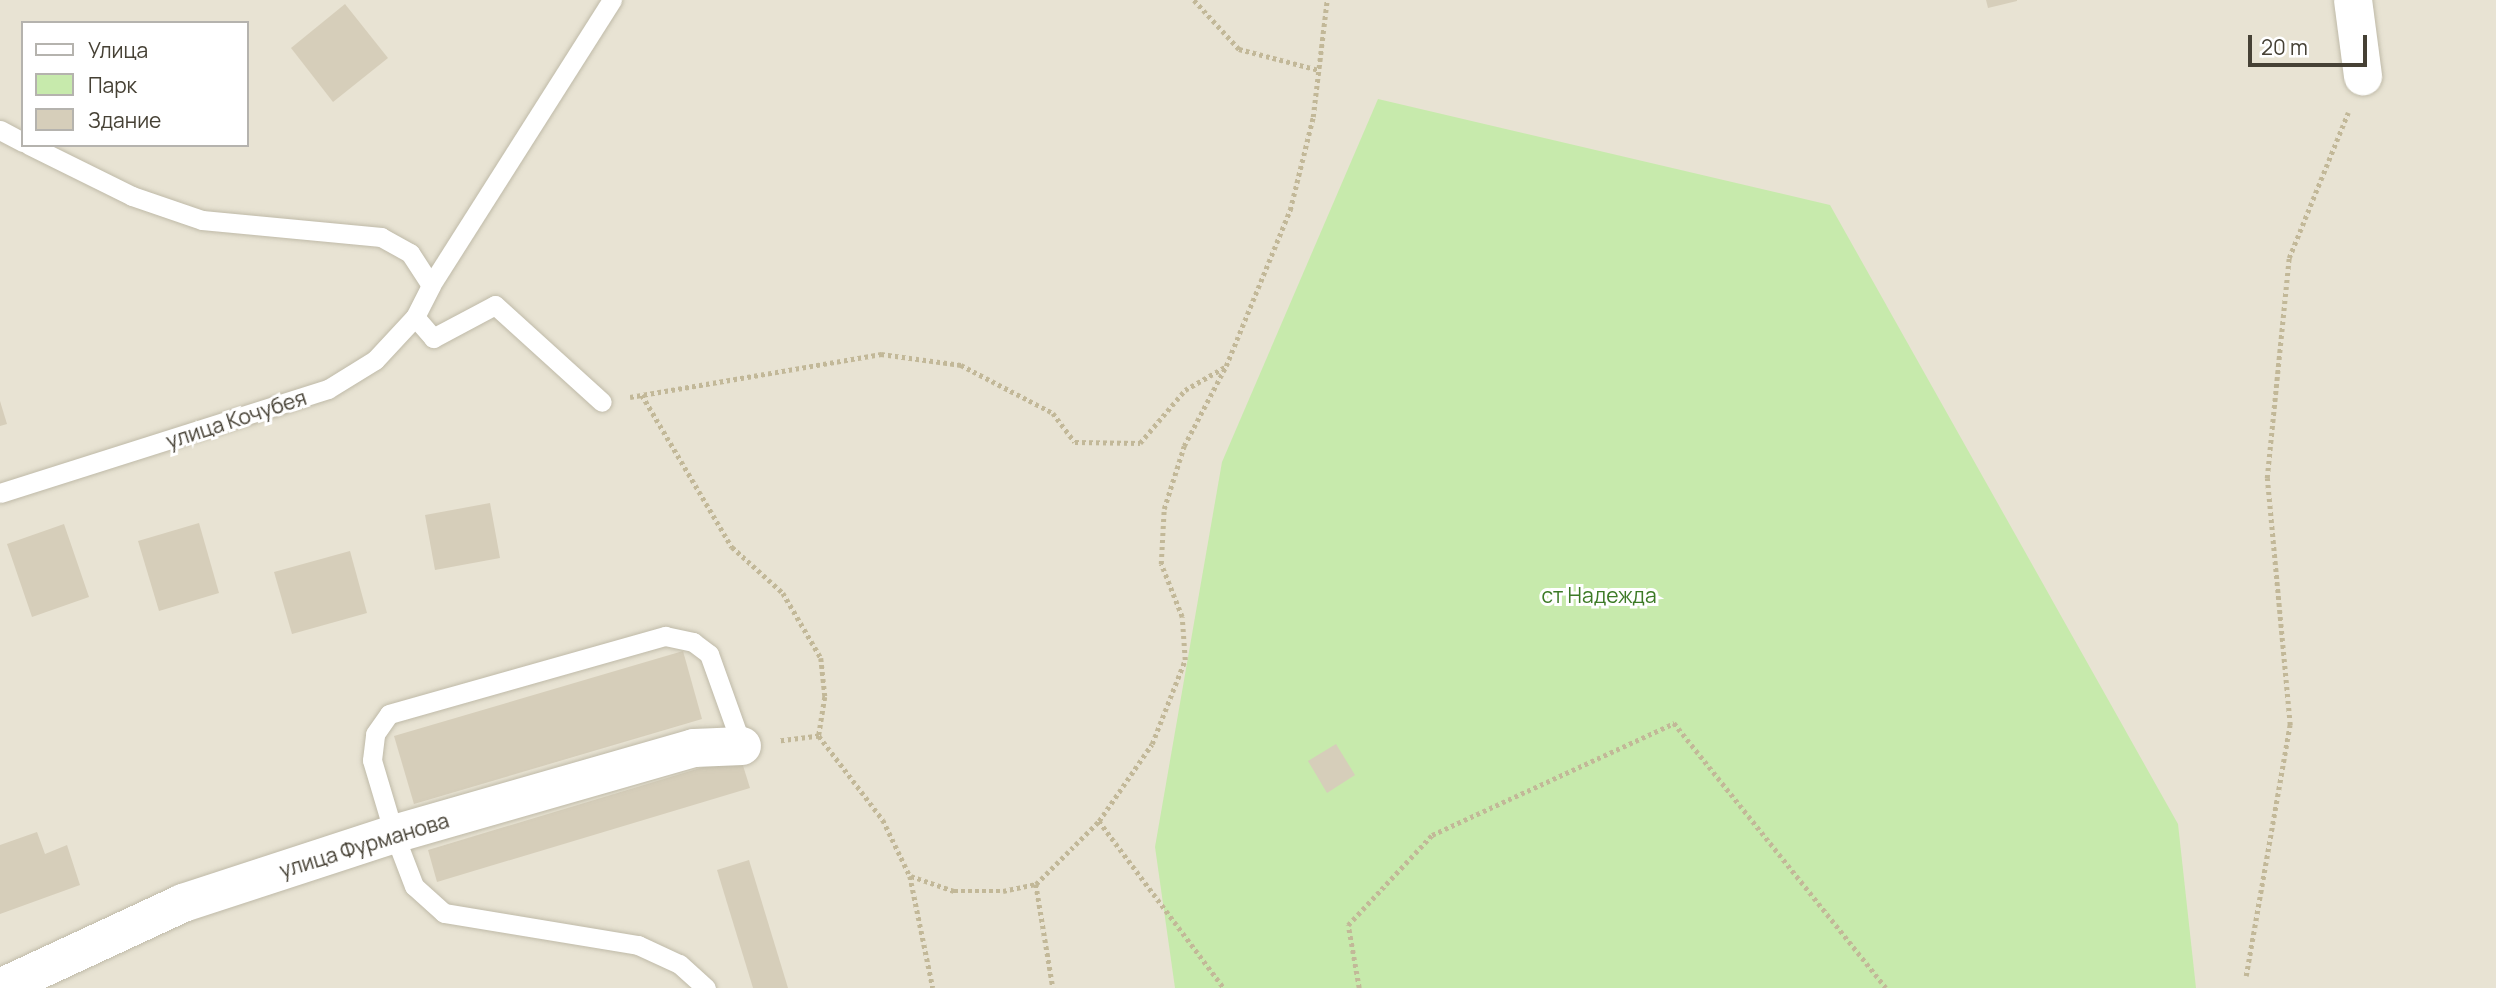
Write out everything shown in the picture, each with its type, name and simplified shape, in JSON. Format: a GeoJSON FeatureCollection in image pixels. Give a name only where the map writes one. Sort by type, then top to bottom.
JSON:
{"type":"FeatureCollection","features":[{"type":"Feature","properties":{"kind":"street"},"geometry":{"type":"LineString","coordinates":[[2353,0],[2363,76]]}},
{"type":"Feature","properties":{"kind":"street","name":"улица Фурманова"},"geometry":{"type":"LineString","coordinates":[[0,988],[183,903],[394,834],[694,748],[741,746]]}},
{"type":"Feature","properties":{"kind":"lane","name":"улица Кочубея"},"geometry":{"type":"LineString","coordinates":[[0,493],[328,389],[375,360],[415,317],[431,285],[612,0]]}},
{"type":"Feature","properties":{"kind":"lane"},"geometry":{"type":"LineString","coordinates":[[0,130],[21,141]]}},
{"type":"Feature","properties":{"kind":"lane"},"geometry":{"type":"LineString","coordinates":[[33,147],[132,197],[202,220],[381,237],[410,253],[431,285]]}},
{"type":"Feature","properties":{"kind":"lane"},"geometry":{"type":"LineString","coordinates":[[415,317],[433,338],[495,305],[602,402]]}},
{"type":"Feature","properties":{"kind":"lane"},"geometry":{"type":"LineString","coordinates":[[706,988],[679,964],[638,945],[444,913],[414,886],[394,834],[372,760],[375,734],[389,714],[665,636],[692,642],[709,654],[741,746]]}},
{"type":"Feature","properties":{"kind":"path"},"geometry":{"type":"LineString","coordinates":[[1194,0],[1240,48],[1319,70]]}},
{"type":"Feature","properties":{"kind":"path"},"geometry":{"type":"LineString","coordinates":[[911,876],[954,891],[1003,891],[1036,884],[1099,821],[1152,744],[1185,660],[1182,617],[1161,564],[1164,509],[1184,446],[1226,366],[1290,210],[1313,117],[1327,0]]}},
{"type":"Feature","properties":{"kind":"path"},"geometry":{"type":"LineString","coordinates":[[2246,976],[2290,725],[2266,478],[2289,258],[2363,76]]}},
{"type":"Feature","properties":{"kind":"path"},"geometry":{"type":"LineString","coordinates":[[602,402],[881,354],[961,365],[1053,413],[1074,442],[1140,443],[1185,390],[1226,366]]}},
{"type":"Feature","properties":{"kind":"path"},"geometry":{"type":"LineString","coordinates":[[642,395],[732,547],[783,593],[821,658],[825,697],[819,736],[883,820],[911,876],[933,988]]}},
{"type":"Feature","properties":{"kind":"path"},"geometry":{"type":"LineString","coordinates":[[1359,988],[1348,925],[1432,835],[1674,723],[1886,988]]}},
{"type":"Feature","properties":{"kind":"path"},"geometry":{"type":"LineString","coordinates":[[741,746],[819,736]]}},
{"type":"Feature","properties":{"kind":"path"},"geometry":{"type":"LineString","coordinates":[[1099,821],[1224,988]]}},
{"type":"Feature","properties":{"kind":"path"},"geometry":{"type":"LineString","coordinates":[[1036,884],[1053,988]]}},
{"type":"Feature","properties":{"kind":"shaded area"},"geometry":{"type":"Polygon","coordinates":[[[0,0],[2496,0],[2496,988],[0,988],[0,0]]]}},
{"type":"Feature","properties":{"kind":"green space","name":"ст Надежда"},"geometry":{"type":"Polygon","coordinates":[[[1378,99],[1830,205],[2178,824],[2196,988],[1175,988],[1155,847],[1222,462],[1378,99]]]}},
{"type":"Feature","properties":{"kind":"building"},"geometry":{"type":"Polygon","coordinates":[[[1986,0],[2017,0],[2017,1],[1988,8],[1986,0]]]}},
{"type":"Feature","properties":{"kind":"building"},"geometry":{"type":"Polygon","coordinates":[[[345,4],[388,58],[333,102],[291,48],[345,4]]]}},
{"type":"Feature","properties":{"kind":"building"},"geometry":{"type":"Polygon","coordinates":[[[0,401],[7,424],[0,426],[0,401]]]}},
{"type":"Feature","properties":{"kind":"building"},"geometry":{"type":"Polygon","coordinates":[[[490,503],[500,558],[435,570],[425,515],[490,503]]]}},
{"type":"Feature","properties":{"kind":"building"},"geometry":{"type":"Polygon","coordinates":[[[199,523],[219,593],[159,611],[138,541],[199,523]]]}},
{"type":"Feature","properties":{"kind":"building"},"geometry":{"type":"Polygon","coordinates":[[[64,524],[89,597],[32,617],[7,544],[64,524]]]}},
{"type":"Feature","properties":{"kind":"building"},"geometry":{"type":"Polygon","coordinates":[[[350,551],[367,613],[292,634],[274,572],[350,551]]]}},
{"type":"Feature","properties":{"kind":"building"},"geometry":{"type":"Polygon","coordinates":[[[683,651],[702,719],[414,804],[394,736],[683,651]]]}},
{"type":"Feature","properties":{"kind":"building"},"geometry":{"type":"Polygon","coordinates":[[[1336,744],[1355,775],[1327,793],[1308,761],[1336,744]]]}},
{"type":"Feature","properties":{"kind":"building"},"geometry":{"type":"Polygon","coordinates":[[[740,756],[750,788],[437,882],[428,850],[740,756]]]}},
{"type":"Feature","properties":{"kind":"building"},"geometry":{"type":"Polygon","coordinates":[[[37,832],[45,854],[67,845],[80,885],[0,914],[0,845],[37,832]]]}},
{"type":"Feature","properties":{"kind":"building"},"geometry":{"type":"Polygon","coordinates":[[[749,860],[788,988],[753,988],[717,870],[749,860]]]}}]}
